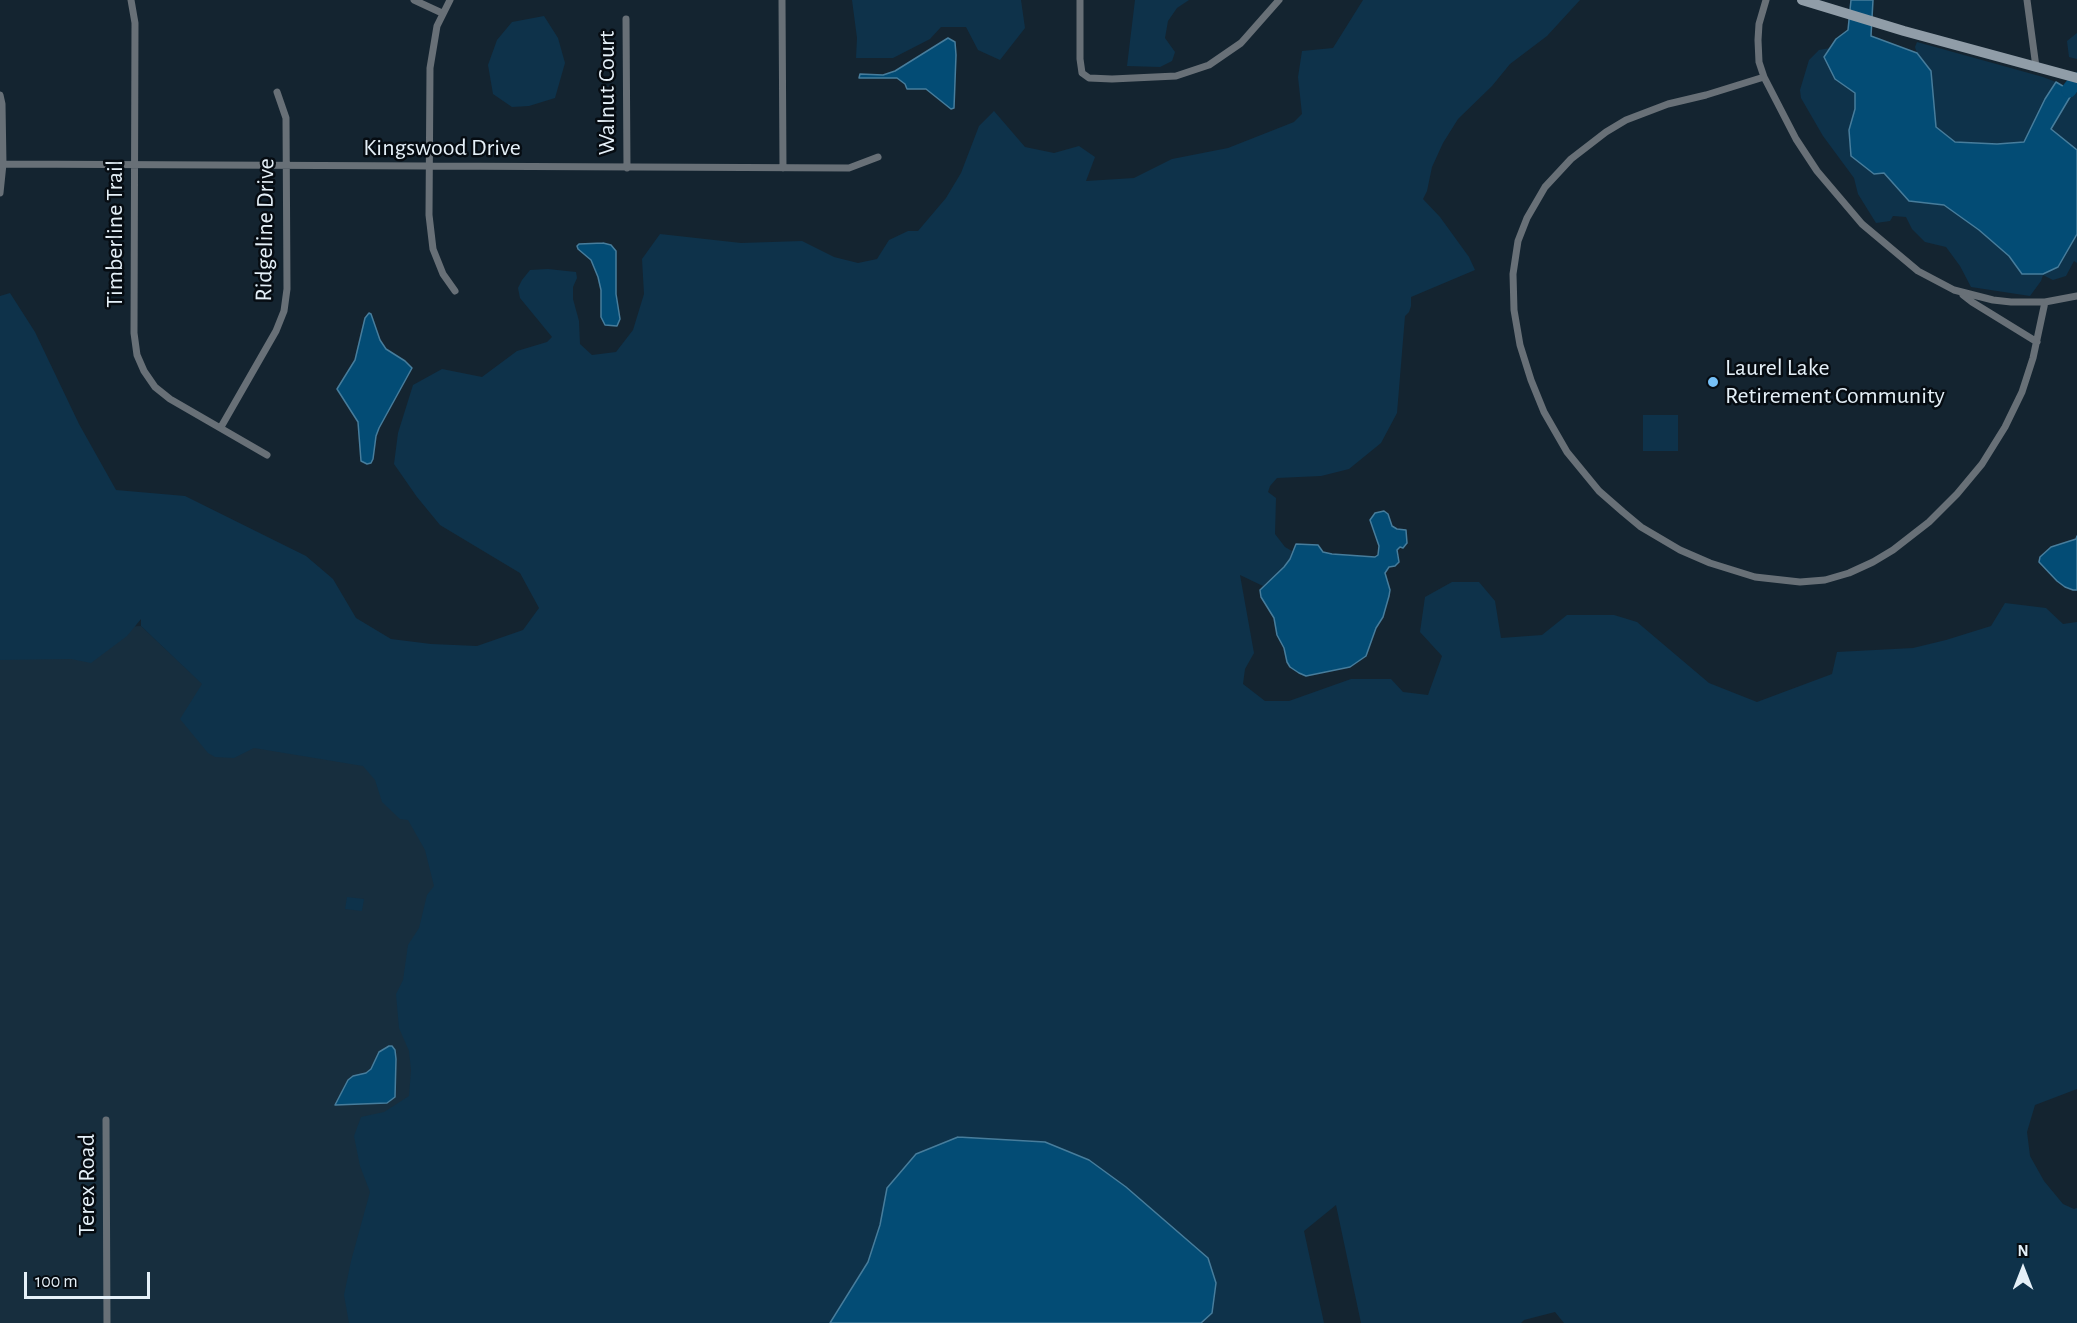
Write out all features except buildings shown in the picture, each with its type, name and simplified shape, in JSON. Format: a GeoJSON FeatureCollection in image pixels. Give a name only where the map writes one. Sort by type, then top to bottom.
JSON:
{"type":"FeatureCollection","features":[{"type":"Feature","properties":{"kind":"street","name":"Timberline Trail"},"geometry":{"type":"LineString","coordinates":[[131,0],[135,23],[134,333],[137,355],[155,387],[170,399],[267,455]]}},
{"type":"Feature","properties":{"kind":"street"},"geometry":{"type":"LineString","coordinates":[[414,0],[442,13]]}},
{"type":"Feature","properties":{"kind":"street"},"geometry":{"type":"LineString","coordinates":[[450,0],[442,13],[432,48],[429,167],[430,235],[437,262],[454,291]]}},
{"type":"Feature","properties":{"kind":"street"},"geometry":{"type":"LineString","coordinates":[[782,0],[783,168]]}},
{"type":"Feature","properties":{"kind":"street"},"geometry":{"type":"LineString","coordinates":[[1080,0],[1082,73],[1089,78],[1112,79],[1176,76],[1209,65],[1241,43],[1279,0]]}},
{"type":"Feature","properties":{"kind":"street"},"geometry":{"type":"LineString","coordinates":[[1766,0],[1759,24],[1758,40],[1759,62],[1764,77],[1796,139],[1816,171],[1846,208],[1918,271],[1960,292],[1993,300],[2045,302],[2077,296]]}},
{"type":"Feature","properties":{"kind":"street"},"geometry":{"type":"LineString","coordinates":[[1802,0],[1904,31],[2074,77]]}},
{"type":"Feature","properties":{"kind":"street"},"geometry":{"type":"LineString","coordinates":[[2027,0],[2036,67]]}},
{"type":"Feature","properties":{"kind":"street","name":"Walnut Court"},"geometry":{"type":"LineString","coordinates":[[626,19],[627,168]]}},
{"type":"Feature","properties":{"kind":"street"},"geometry":{"type":"LineString","coordinates":[[1764,77],[1668,104],[1615,126],[1593,141],[1563,167],[1540,195],[1522,231],[1514,261],[1515,319],[1524,361],[1541,405],[1568,452],[1599,491],[1641,527],[1693,556],[1727,569],[1764,578],[1800,582],[1825,580],[1849,573],[1873,562],[1911,536],[1946,507],[1982,464],[2010,418],[2022,392],[2037,342],[2045,302]]}},
{"type":"Feature","properties":{"kind":"street","name":"Ridgeline Drive"},"geometry":{"type":"LineString","coordinates":[[221,427],[276,331],[284,311],[287,289],[286,118],[277,92]]}},
{"type":"Feature","properties":{"kind":"street"},"geometry":{"type":"LineString","coordinates":[[0,96],[3,165],[0,193]]}},
{"type":"Feature","properties":{"kind":"street","name":"Kingswood Drive"},"geometry":{"type":"LineString","coordinates":[[3,165],[849,168],[878,157]]}},
{"type":"Feature","properties":{"kind":"street"},"geometry":{"type":"LineString","coordinates":[[1960,292],[1972,302],[2037,342]]}},
{"type":"Feature","properties":{"kind":"street","name":"Terex Road"},"geometry":{"type":"LineString","coordinates":[[106,1120],[107,1323]]}},
{"type":"Feature","properties":{"kind":"shaded area"},"geometry":{"type":"Polygon","coordinates":[[[852,0],[1021,0],[1025,28],[1000,60],[978,50],[966,27],[941,27],[930,39],[893,58],[856,58],[857,38],[852,0]]]}},
{"type":"Feature","properties":{"kind":"shaded area"},"geometry":{"type":"Polygon","coordinates":[[[1135,0],[1189,0],[1177,8],[1168,21],[1165,38],[1175,52],[1172,61],[1160,67],[1127,66],[1135,0]]]}},
{"type":"Feature","properties":{"kind":"shaded area"},"geometry":{"type":"Polygon","coordinates":[[[1363,0],[1580,0],[1547,36],[1510,64],[1492,86],[1458,119],[1432,167],[1423,199],[1440,217],[1469,257],[1475,270],[1411,297],[1411,306],[1405,316],[1397,413],[1381,443],[1349,469],[1321,476],[1277,478],[1270,486],[1268,492],[1276,498],[1275,534],[1285,547],[1292,551],[1284,567],[1263,586],[1240,575],[1254,653],[1245,669],[1243,684],[1265,701],[1289,701],[1351,679],[1391,679],[1403,692],[1428,695],[1442,656],[1420,632],[1425,597],[1452,582],[1479,582],[1495,601],[1501,638],[1542,635],[1567,615],[1614,615],[1637,622],[1709,683],[1757,702],[1832,674],[1837,652],[1913,648],[1946,640],[1991,626],[2005,603],[2046,608],[2063,624],[2077,622],[2077,1089],[2035,1105],[2027,1132],[2030,1156],[2044,1181],[2063,1204],[2077,1208],[2077,1323],[1564,1323],[1555,1312],[1524,1320],[1521,1323],[1361,1323],[1336,1205],[1304,1231],[1324,1323],[349,1323],[344,1295],[370,1192],[360,1166],[354,1136],[361,1117],[384,1112],[409,1096],[411,1070],[409,1051],[399,1028],[396,994],[403,980],[408,945],[419,928],[427,895],[434,886],[425,850],[408,820],[400,819],[382,802],[375,780],[363,766],[254,748],[234,758],[215,757],[208,753],[180,719],[202,684],[141,626],[141,619],[127,636],[91,663],[71,659],[0,660],[0,296],[10,293],[35,332],[79,424],[116,490],[185,496],[306,556],[333,579],[356,618],[391,639],[477,646],[523,630],[539,608],[520,573],[440,525],[417,497],[394,464],[398,433],[413,385],[442,369],[482,377],[517,351],[547,342],[552,337],[520,298],[518,288],[530,270],[576,272],[573,299],[579,321],[580,344],[592,355],[616,352],[633,330],[644,294],[642,259],[660,234],[741,243],[802,241],[834,257],[858,263],[877,259],[889,240],[908,231],[918,231],[946,198],[961,173],[979,126],[994,111],[1025,147],[1054,153],[1079,146],[1095,157],[1086,181],[1134,178],[1172,159],[1228,148],[1294,122],[1302,114],[1298,77],[1302,51],[1333,48],[1363,0]]]}},
{"type":"Feature","properties":{"kind":"shaded area"},"geometry":{"type":"Polygon","coordinates":[[[1851,0],[1873,0],[1871,36],[1917,53],[1931,71],[1936,127],[1955,142],[1997,144],[2024,142],[2056,82],[2073,92],[2051,129],[2077,150],[2077,234],[2058,267],[2043,274],[2022,274],[2009,256],[1979,230],[1944,205],[1909,201],[1884,173],[1874,174],[1851,156],[1849,130],[1855,109],[1855,93],[1835,79],[1824,57],[1836,39],[1848,30],[1851,0]]]}},
{"type":"Feature","properties":{"kind":"shaded area"},"geometry":{"type":"Polygon","coordinates":[[[544,16],[558,38],[565,63],[555,98],[529,106],[512,107],[493,94],[488,65],[497,40],[512,22],[544,16]]]}},
{"type":"Feature","properties":{"kind":"shaded area"},"geometry":{"type":"Polygon","coordinates":[[[2077,33],[2077,59],[2069,57],[2067,41],[2077,33]]]}},
{"type":"Feature","properties":{"kind":"shaded area"},"geometry":{"type":"Polygon","coordinates":[[[948,38],[955,42],[954,108],[951,109],[926,89],[907,89],[905,84],[897,78],[859,78],[860,74],[883,75],[895,71],[948,38]]]}},
{"type":"Feature","properties":{"kind":"shaded area"},"geometry":{"type":"Polygon","coordinates":[[[1917,42],[2056,82],[2045,99],[2025,142],[1997,144],[1955,142],[1936,127],[1931,71],[1917,53],[1915,47],[1917,42]]]}},
{"type":"Feature","properties":{"kind":"shaded area"},"geometry":{"type":"Polygon","coordinates":[[[1830,48],[1824,57],[1835,79],[1855,93],[1855,109],[1849,130],[1909,201],[1944,205],[1979,230],[2009,256],[2022,274],[2058,267],[2077,234],[2077,263],[2074,261],[2066,276],[2053,280],[2043,275],[2030,296],[1971,287],[1960,266],[1946,247],[1925,242],[1912,229],[1906,217],[1893,216],[1890,221],[1876,223],[1858,194],[1854,178],[1823,136],[1801,98],[1800,90],[1809,60],[1819,50],[1830,48]]]}},
{"type":"Feature","properties":{"kind":"shaded area"},"geometry":{"type":"Polygon","coordinates":[[[2073,92],[2077,93],[2077,150],[2050,129],[2073,92]]]}},
{"type":"Feature","properties":{"kind":"shaded area"},"geometry":{"type":"Polygon","coordinates":[[[603,243],[611,245],[616,251],[616,294],[620,319],[617,326],[605,325],[601,317],[601,290],[598,277],[591,260],[577,246],[603,243]]]}},
{"type":"Feature","properties":{"kind":"shaded area"},"geometry":{"type":"Polygon","coordinates":[[[369,313],[386,349],[412,368],[379,428],[373,459],[367,464],[361,461],[358,422],[337,389],[355,360],[365,318],[369,313]]]}},
{"type":"Feature","properties":{"kind":"shaded area"},"geometry":{"type":"Polygon","coordinates":[[[1643,415],[1678,415],[1678,451],[1643,451],[1643,415]]]}},
{"type":"Feature","properties":{"kind":"shaded area"},"geometry":{"type":"Polygon","coordinates":[[[1384,511],[1388,514],[1392,526],[1406,530],[1407,543],[1403,548],[1400,547],[1397,550],[1399,562],[1389,567],[1385,573],[1390,590],[1389,596],[1383,617],[1376,628],[1366,656],[1350,667],[1306,676],[1299,673],[1287,662],[1284,648],[1277,635],[1274,618],[1261,597],[1260,590],[1284,567],[1296,544],[1318,545],[1323,552],[1332,554],[1375,557],[1378,555],[1379,546],[1370,520],[1375,513],[1384,511]]]}},
{"type":"Feature","properties":{"kind":"shaded area"},"geometry":{"type":"Polygon","coordinates":[[[2077,536],[2077,590],[2073,590],[2057,581],[2039,562],[2040,557],[2051,547],[2076,539],[2077,536]]]}},
{"type":"Feature","properties":{"kind":"shaded area"},"geometry":{"type":"Polygon","coordinates":[[[141,626],[226,706],[377,717],[456,909],[398,1323],[0,1323],[0,633],[141,626]]]}},
{"type":"Feature","properties":{"kind":"shaded area"},"geometry":{"type":"Polygon","coordinates":[[[347,897],[364,899],[362,911],[345,909],[347,897]]]}},
{"type":"Feature","properties":{"kind":"shaded area"},"geometry":{"type":"Polygon","coordinates":[[[389,1046],[395,1050],[395,1097],[387,1103],[335,1105],[348,1080],[371,1069],[379,1052],[389,1046]]]}},
{"type":"Feature","properties":{"kind":"shaded area"},"geometry":{"type":"Polygon","coordinates":[[[958,1137],[1045,1142],[1089,1160],[1126,1187],[1208,1258],[1216,1283],[1212,1313],[1201,1323],[830,1323],[868,1262],[880,1225],[887,1188],[916,1154],[958,1137]]]}},
{"type":"Feature","properties":{"kind":"waterway"},"geometry":{"type":"LineString","coordinates":[[2069,90],[2077,80]]}},
{"type":"Feature","properties":{"kind":"place","name":"Laurel Lake Retirement Community"},"geometry":{"type":"Point","coordinates":[1713,382]}}]}
